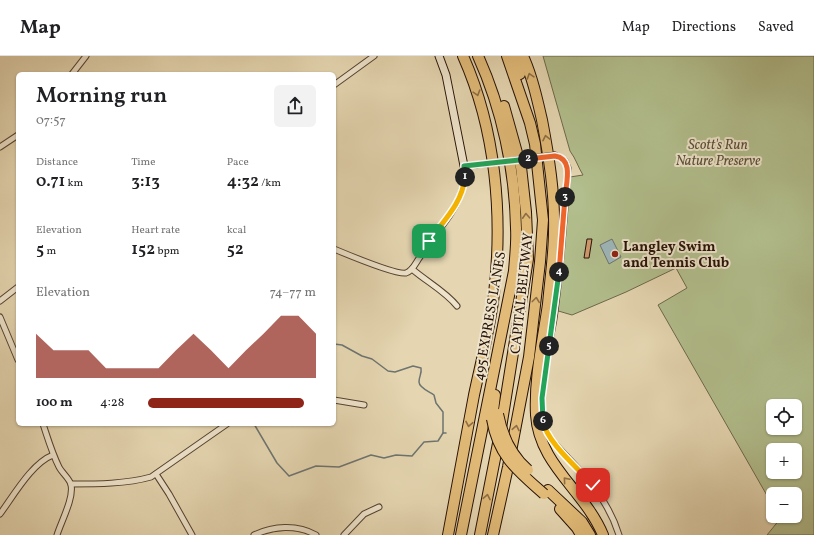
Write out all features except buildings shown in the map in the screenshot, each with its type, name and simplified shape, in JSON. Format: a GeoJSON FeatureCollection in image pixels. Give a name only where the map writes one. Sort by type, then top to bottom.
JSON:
{"type":"FeatureCollection","features":[{"type":"Feature","properties":{"kind":"highway","name":"CAPITAL BELTWAY"},"geometry":{"type":"LineString","coordinates":[[448,535],[494,295],[498,237],[497,196],[488,138],[477,93],[463,56]]}},
{"type":"Feature","properties":{"kind":"highway","name":"495 EXPRESS LANES"},"geometry":{"type":"LineString","coordinates":[[461,535],[514,271],[516,228],[513,186],[500,116],[478,56]]}},
{"type":"Feature","properties":{"kind":"highway","name":"495 EXPRESS LANES"},"geometry":{"type":"LineString","coordinates":[[480,535],[501,428],[528,259],[526,212],[521,167],[507,115],[485,56]]}},
{"type":"Feature","properties":{"kind":"highway","name":"CAPITAL BELTWAY"},"geometry":{"type":"LineString","coordinates":[[493,535],[500,509],[529,357],[540,262],[543,220],[539,177],[530,123],[507,56]]}},
{"type":"Feature","properties":{"kind":"highway"},"geometry":{"type":"LineString","coordinates":[[514,56],[523,87],[530,123]]}},
{"type":"Feature","properties":{"kind":"highway"},"geometry":{"type":"LineString","coordinates":[[523,56],[537,96],[550,160],[554,232],[548,304],[536,386],[536,415],[544,449],[558,472],[591,512],[603,535]]}},
{"type":"Feature","properties":{"kind":"highway"},"geometry":{"type":"LineString","coordinates":[[528,259],[495,417],[514,455],[568,517],[581,535]]}},
{"type":"Feature","properties":{"kind":"highway"},"geometry":{"type":"LineString","coordinates":[[514,271],[510,319],[496,391],[494,432],[508,460],[582,522],[590,535]]}},
{"type":"Feature","properties":{"kind":"street"},"geometry":{"type":"LineString","coordinates":[[74,72],[86,56]]}},
{"type":"Feature","properties":{"kind":"street"},"geometry":{"type":"LineString","coordinates":[[336,84],[374,56]]}},
{"type":"Feature","properties":{"kind":"street"},"geometry":{"type":"LineString","coordinates":[[336,250],[397,272],[408,272],[412,269],[428,243],[455,208],[463,190],[465,177],[464,166],[446,75],[439,56]]}},
{"type":"Feature","properties":{"kind":"street"},"geometry":{"type":"LineString","coordinates":[[0,147],[16,136]]}},
{"type":"Feature","properties":{"kind":"street"},"geometry":{"type":"LineString","coordinates":[[464,166],[555,156],[559,156],[565,160],[568,168],[560,264],[542,398],[542,416],[548,435],[593,485],[603,499],[613,518],[619,535]]}},
{"type":"Feature","properties":{"kind":"street"},"geometry":{"type":"LineString","coordinates":[[412,269],[444,293],[457,306]]}},
{"type":"Feature","properties":{"kind":"street"},"geometry":{"type":"LineString","coordinates":[[0,301],[16,289]]}},
{"type":"Feature","properties":{"kind":"street"},"geometry":{"type":"LineString","coordinates":[[0,317],[16,355]]}},
{"type":"Feature","properties":{"kind":"street"},"geometry":{"type":"LineString","coordinates":[[336,400],[364,405]]}},
{"type":"Feature","properties":{"kind":"street"},"geometry":{"type":"LineString","coordinates":[[44,426],[54,455],[63,473],[71,484],[71,492],[57,535]]}},
{"type":"Feature","properties":{"kind":"street"},"geometry":{"type":"LineString","coordinates":[[71,484],[136,480],[156,474],[224,426]]}},
{"type":"Feature","properties":{"kind":"street"},"geometry":{"type":"LineString","coordinates":[[0,514],[38,464],[54,455]]}},
{"type":"Feature","properties":{"kind":"street"},"geometry":{"type":"LineString","coordinates":[[156,474],[170,494],[192,535]]}},
{"type":"Feature","properties":{"kind":"street"},"geometry":{"type":"LineString","coordinates":[[344,535],[364,514],[379,507]]}},
{"type":"Feature","properties":{"kind":"street"},"geometry":{"type":"LineString","coordinates":[[254,535],[266,530],[282,527],[306,530],[316,535]]}},
{"type":"Feature","properties":{"kind":"green space","name":"Scott's Run Nature Preserve"},"geometry":{"type":"Polygon","coordinates":[[[543,56],[814,56],[814,535],[767,535],[777,523],[802,523],[802,487],[766,487],[766,494],[658,305],[687,288],[676,268],[626,292],[572,315],[555,310],[570,177],[583,175],[570,151],[543,56]]]}},
{"type":"Feature","properties":{"kind":"water"},"geometry":{"type":"Polygon","coordinates":[[[612,239],[621,257],[609,264],[600,245],[612,239]]]}},
{"type":"Feature","properties":{"kind":"waterway"},"geometry":{"type":"LineString","coordinates":[[336,344],[342,345],[362,356],[372,359],[388,371],[395,372],[413,366],[421,368],[419,384],[434,395],[436,403],[443,412],[443,433],[446,433]]}},
{"type":"Feature","properties":{"kind":"waterway"},"geometry":{"type":"LineString","coordinates":[[255,426],[277,463],[289,476],[316,466],[339,467],[371,455],[384,458],[396,455],[412,456],[424,442],[438,441],[443,433]]}},
{"type":"Feature","properties":{"kind":"place","name":"Langley Swim and Tennis Club"},"geometry":{"type":"Point","coordinates":[615,254]}},
{"type":"Feature","properties":{"kind":"route"},"geometry":{"type":"LineString","coordinates":[[429,241],[450,216],[460,198],[465,177],[464,166],[555,156],[559,156],[565,160],[568,168],[562,249],[554,319],[545,370],[542,416],[548,435],[556,446],[593,485]]}}]}
